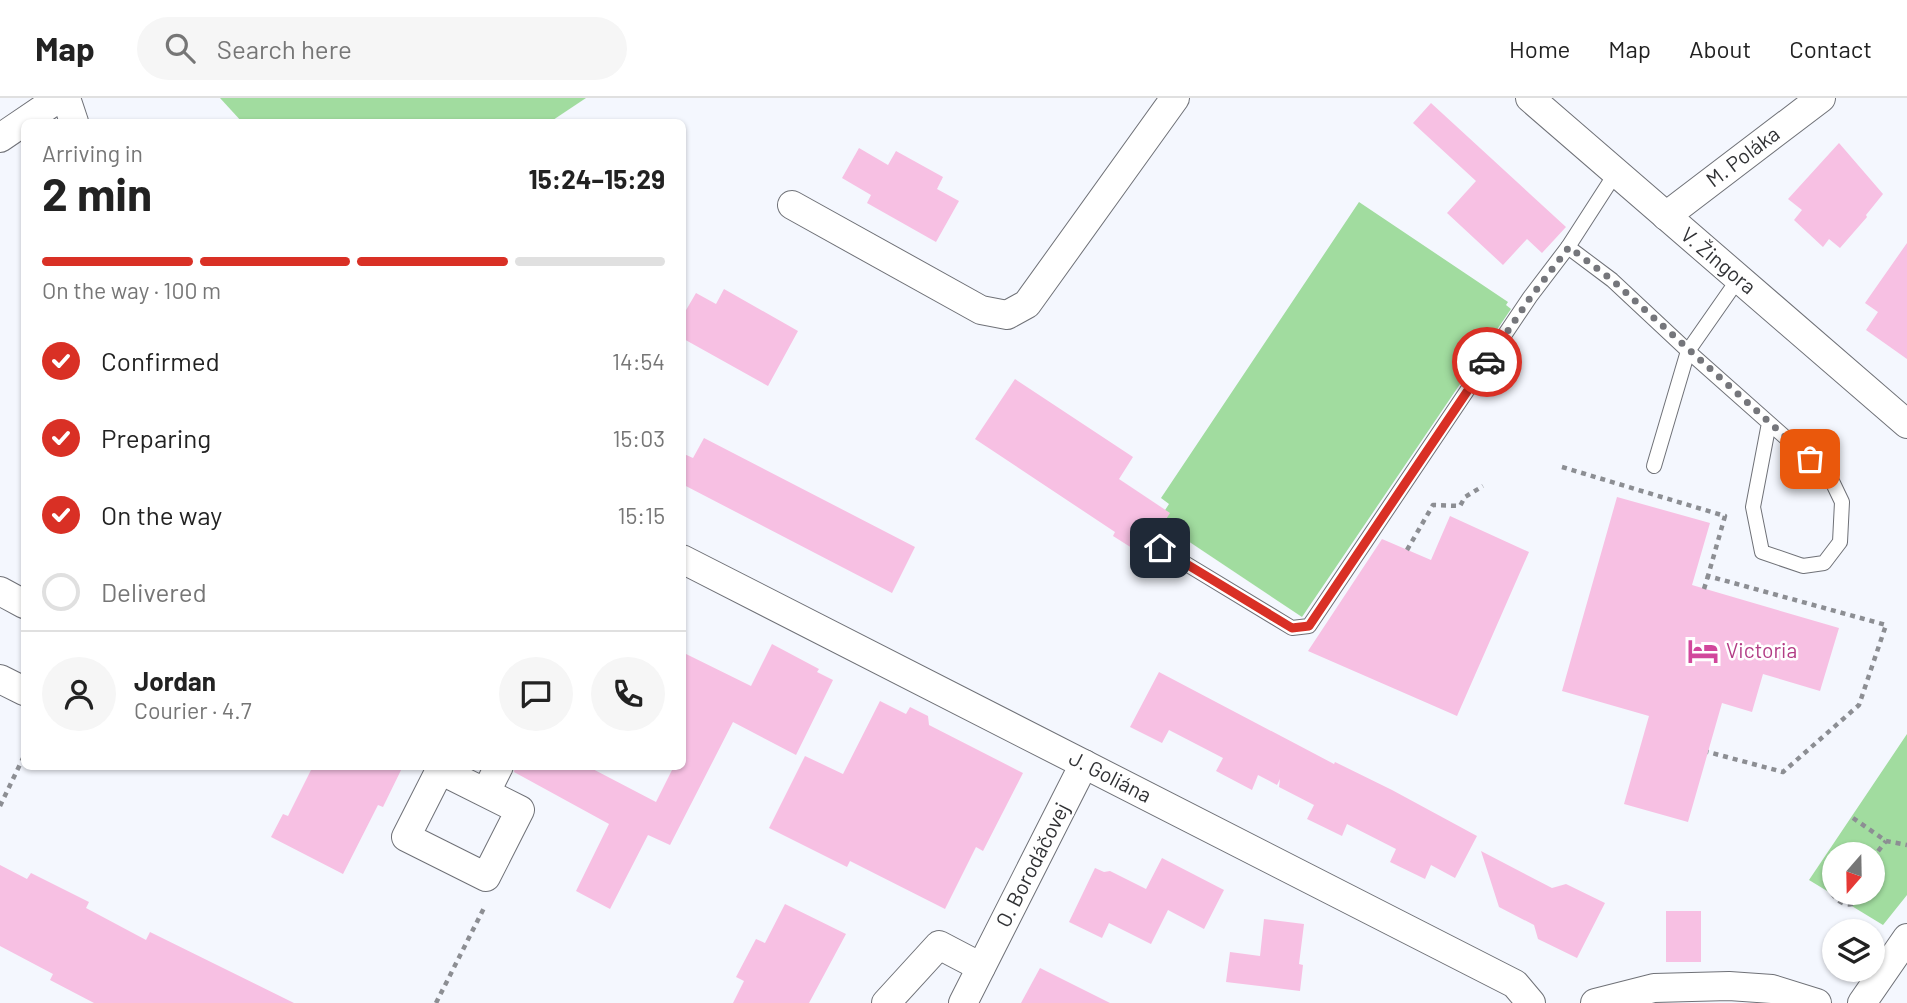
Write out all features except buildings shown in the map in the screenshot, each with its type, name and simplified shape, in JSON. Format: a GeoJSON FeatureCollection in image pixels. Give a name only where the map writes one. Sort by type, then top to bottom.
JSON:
{"type":"FeatureCollection","features":[{"type":"Feature","properties":{"kind":"street"},"geometry":{"type":"LineString","coordinates":[[28,119],[59,98]]}},
{"type":"Feature","properties":{"kind":"street"},"geometry":{"type":"LineString","coordinates":[[66,98],[73,119]]}},
{"type":"Feature","properties":{"kind":"street"},"geometry":{"type":"LineString","coordinates":[[792,205],[981,310],[1007,316],[1027,304],[1175,98]]}},
{"type":"Feature","properties":{"kind":"street","name":"V. Žingora"},"geometry":{"type":"LineString","coordinates":[[1530,98],[1907,424]]}},
{"type":"Feature","properties":{"kind":"street","name":"M. Poláka"},"geometry":{"type":"LineString","coordinates":[[1666,216],[1821,98]]}},
{"type":"Feature","properties":{"kind":"street"},"geometry":{"type":"LineString","coordinates":[[0,138],[21,124]]}},
{"type":"Feature","properties":{"kind":"street","name":"J. Goliána"},"geometry":{"type":"LineString","coordinates":[[686,561],[1515,984],[1531,1003]]}},
{"type":"Feature","properties":{"kind":"street"},"geometry":{"type":"LineString","coordinates":[[0,591],[21,602]]}},
{"type":"Feature","properties":{"kind":"street"},"geometry":{"type":"LineString","coordinates":[[0,679],[21,690]]}},
{"type":"Feature","properties":{"kind":"street","name":"O. Borodáčovej"},"geometry":{"type":"LineString","coordinates":[[962,1003],[1084,764]]}},
{"type":"Feature","properties":{"kind":"street"},"geometry":{"type":"LineString","coordinates":[[440,770],[486,792],[520,810],[486,877],[406,837],[440,770]]}},
{"type":"Feature","properties":{"kind":"street"},"geometry":{"type":"LineString","coordinates":[[486,792],[497,770]]}},
{"type":"Feature","properties":{"kind":"street"},"geometry":{"type":"LineString","coordinates":[[1862,1003],[1907,938]]}},
{"type":"Feature","properties":{"kind":"street"},"geometry":{"type":"LineString","coordinates":[[886,1003],[939,945],[981,967]]}},
{"type":"Feature","properties":{"kind":"street"},"geometry":{"type":"LineString","coordinates":[[1595,1003],[1654,988],[1729,986],[1772,989],[1816,1003]]}},
{"type":"Feature","properties":{"kind":"lane"},"geometry":{"type":"LineString","coordinates":[[1160,548],[1292,628],[1309,626],[1530,298],[1569,247],[1617,171]]}},
{"type":"Feature","properties":{"kind":"lane"},"geometry":{"type":"LineString","coordinates":[[1569,247],[1612,280],[1830,477],[1842,502],[1840,542],[1824,563],[1803,566],[1762,552],[1754,507],[1769,423]]}},
{"type":"Feature","properties":{"kind":"lane"},"geometry":{"type":"LineString","coordinates":[[1654,466],[1688,351],[1739,278]]}},
{"type":"Feature","properties":{"kind":"path"},"geometry":{"type":"LineString","coordinates":[[1562,467],[1725,516],[1704,589]]}},
{"type":"Feature","properties":{"kind":"path"},"geometry":{"type":"LineString","coordinates":[[1407,550],[1433,505],[1460,506],[1465,497],[1483,486]]}},
{"type":"Feature","properties":{"kind":"path"},"geometry":{"type":"LineString","coordinates":[[1708,576],[1886,625],[1859,705],[1783,772],[1709,752]]}},
{"type":"Feature","properties":{"kind":"path"},"geometry":{"type":"LineString","coordinates":[[0,806],[21,762]]}},
{"type":"Feature","properties":{"kind":"path"},"geometry":{"type":"LineString","coordinates":[[1853,818],[1886,841],[1907,845]]}},
{"type":"Feature","properties":{"kind":"path"},"geometry":{"type":"LineString","coordinates":[[436,1003],[489,899],[486,877]]}},
{"type":"Feature","properties":{"kind":"green space"},"geometry":{"type":"Polygon","coordinates":[[[220,98],[586,98],[554,119],[239,119],[220,98]]]}},
{"type":"Feature","properties":{"kind":"green space"},"geometry":{"type":"Polygon","coordinates":[[[1359,202],[1508,302],[1506,305],[1511,309],[1302,617],[1158,521],[1169,504],[1161,498],[1359,202]]]}},
{"type":"Feature","properties":{"kind":"green space"},"geometry":{"type":"Polygon","coordinates":[[[1907,734],[1907,895],[1885,922],[1885,919],[1873,919],[1850,905],[1885,905],[1885,842],[1835,842],[1907,734]]]}},
{"type":"Feature","properties":{"kind":"green space"},"geometry":{"type":"Polygon","coordinates":[[[1822,861],[1822,888],[1809,880],[1822,861]]]}},
{"type":"Feature","properties":{"kind":"way so far"},"geometry":{"type":"LineString","coordinates":[[1487,362],[1530,298],[1569,247],[1612,280],[1810,459]]}},
{"type":"Feature","properties":{"kind":"place","name":"Victoria"},"geometry":{"type":"Point","coordinates":[1703,651]}},
{"type":"Feature","properties":{"kind":"route"},"geometry":{"type":"LineString","coordinates":[[1160,548],[1292,628],[1309,626],[1487,362]]}}]}
